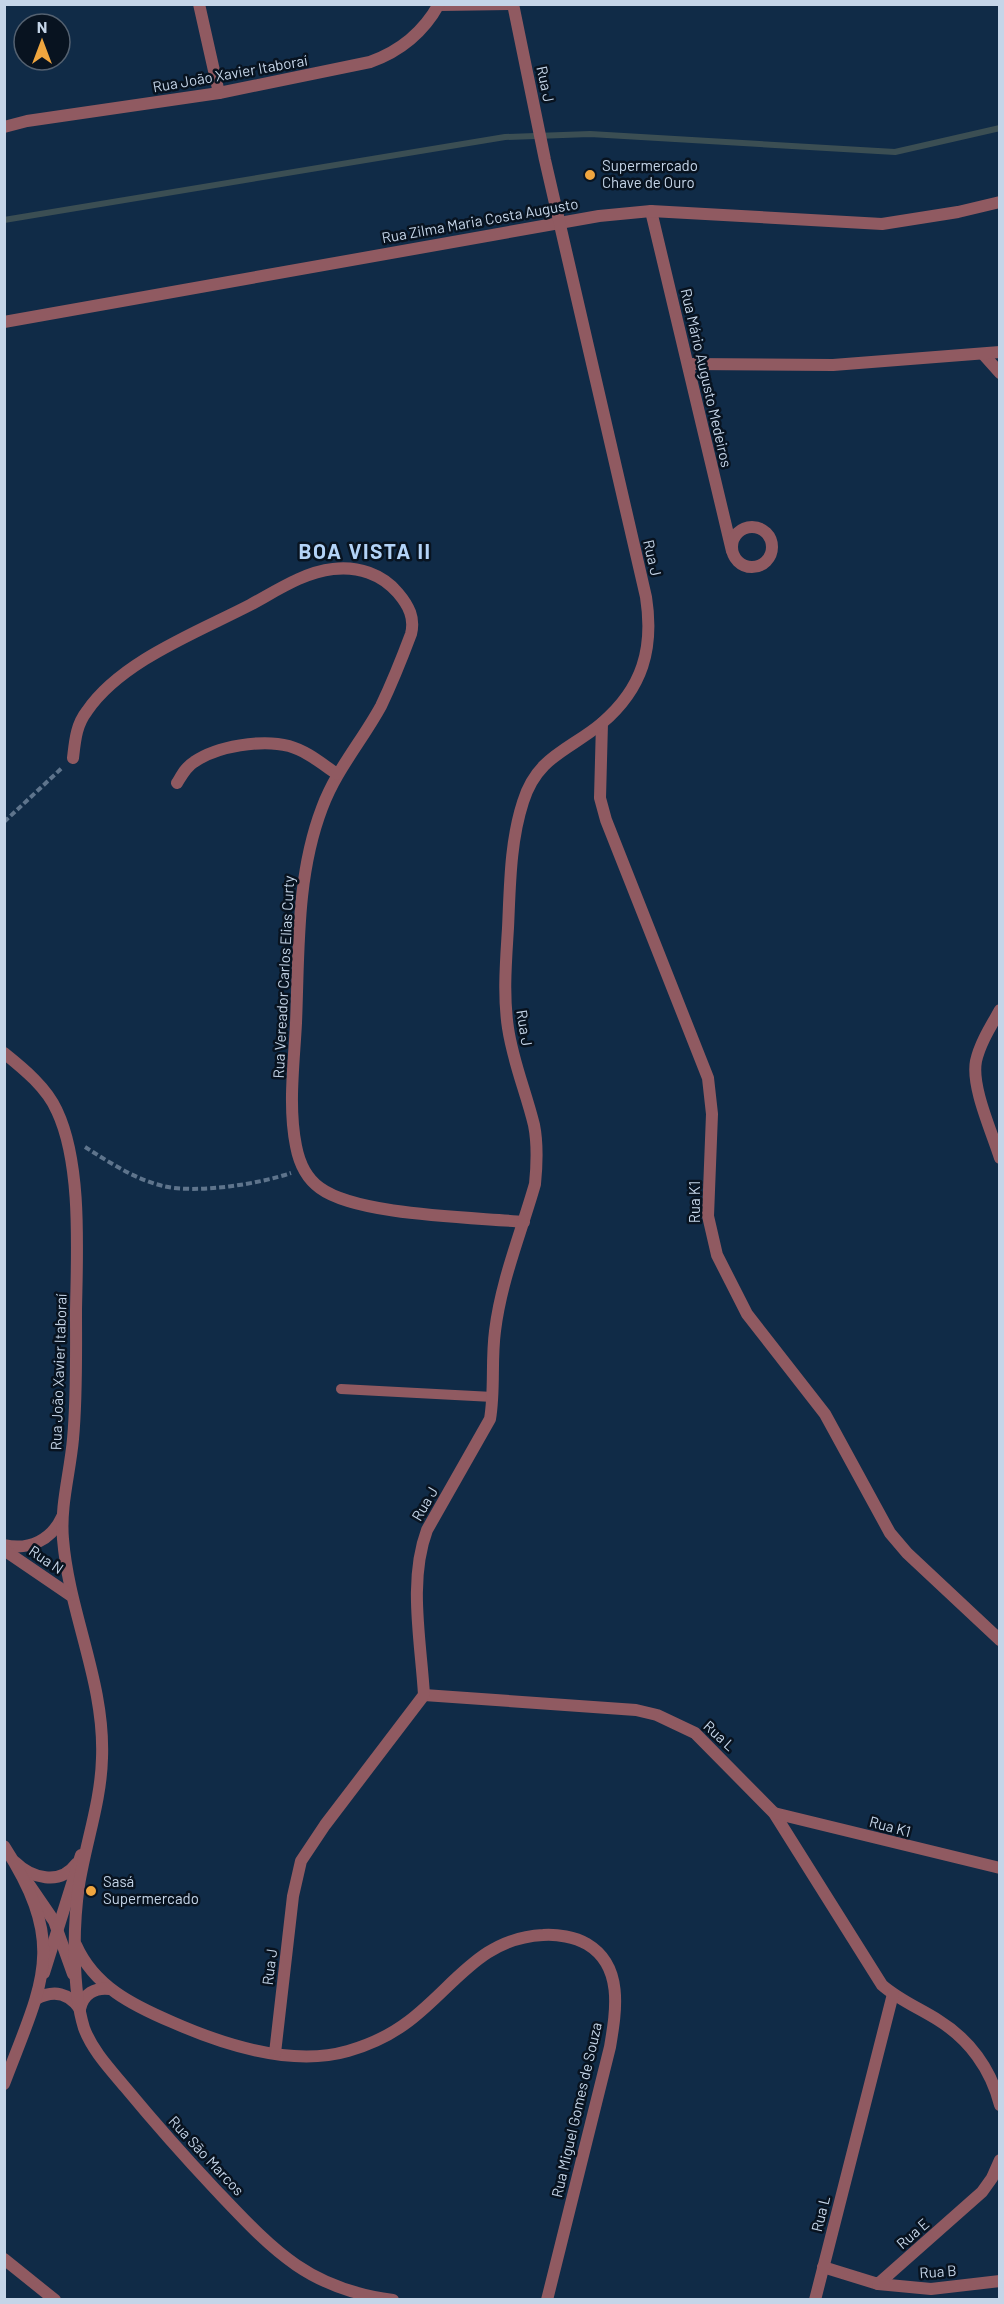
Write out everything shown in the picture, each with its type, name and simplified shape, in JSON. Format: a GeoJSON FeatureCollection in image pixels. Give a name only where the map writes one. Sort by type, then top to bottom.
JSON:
{"type":"FeatureCollection","features":[{"type":"Feature","properties":{"kind":"street"},"geometry":{"type":"LineString","coordinates":[[199,4],[219,93]]}},
{"type":"Feature","properties":{"kind":"street"},"geometry":{"type":"LineString","coordinates":[[439,5],[512,4]]}},
{"type":"Feature","properties":{"kind":"street","name":"Rua J"},"geometry":{"type":"LineString","coordinates":[[275,2053],[293,1896],[302,1861],[325,1825],[424,1695],[417,1596],[422,1543],[427,1530],[482,1437],[490,1419],[493,1397],[494,1333],[498,1309],[535,1184],[537,1145],[534,1126],[515,1063],[506,1007],[514,846],[523,801],[539,771],[562,748],[602,723],[619,704],[645,662],[648,649],[649,617],[545,160],[512,4]]}},
{"type":"Feature","properties":{"kind":"street","name":"Rua João Xavier Itaboraí"},"geometry":{"type":"LineString","coordinates":[[4,127],[27,121],[219,93],[337,70],[388,56],[412,40],[439,5]]}},
{"type":"Feature","properties":{"kind":"street","name":"Rua Zilma Maria Costa Augusto"},"geometry":{"type":"LineString","coordinates":[[4,322],[560,221],[651,211],[882,224],[958,212],[999,201]]}},
{"type":"Feature","properties":{"kind":"street","name":"Rua Mário Augusto Medeiros"},"geometry":{"type":"LineString","coordinates":[[651,211],[732,551]]}},
{"type":"Feature","properties":{"kind":"street"},"geometry":{"type":"LineString","coordinates":[[689,364],[833,365],[999,352]]}},
{"type":"Feature","properties":{"kind":"street"},"geometry":{"type":"LineString","coordinates":[[983,354],[999,373]]}},
{"type":"Feature","properties":{"kind":"street","name":"Rua Vereador Carlos Elias Curty"},"geometry":{"type":"LineString","coordinates":[[73,758],[79,722],[88,709],[131,670],[160,651],[324,570],[347,568],[369,572],[387,582],[409,608],[413,626],[381,706],[337,774],[311,841],[302,893],[293,1121],[296,1144],[303,1168],[318,1187],[357,1205],[524,1222]]}},
{"type":"Feature","properties":{"kind":"street","name":"Rua K1"},"geometry":{"type":"LineString","coordinates":[[602,723],[600,798],[606,820],[712,1095],[708,1216],[711,1234],[725,1275],[747,1314],[825,1414],[890,1533],[907,1553],[999,1640]]}},
{"type":"Feature","properties":{"kind":"street"},"geometry":{"type":"LineString","coordinates":[[177,783],[195,761],[218,752],[255,745],[289,746],[305,753],[337,774]]}},
{"type":"Feature","properties":{"kind":"street"},"geometry":{"type":"LineString","coordinates":[[999,1010],[983,1042],[975,1068],[979,1093],[999,1158]]}},
{"type":"Feature","properties":{"kind":"street","name":"Rua João Xavier Itaboraí"},"geometry":{"type":"LineString","coordinates":[[4,1053],[48,1095],[57,1110],[67,1141],[77,1237],[76,1363],[72,1445],[62,1516],[70,1594],[91,1665],[102,1730],[101,1778],[92,1832],[79,1886],[76,1961]]}},
{"type":"Feature","properties":{"kind":"street"},"geometry":{"type":"LineString","coordinates":[[4,1545],[28,1545],[46,1538],[57,1527],[62,1516]]}},
{"type":"Feature","properties":{"kind":"street","name":"Rua N"},"geometry":{"type":"LineString","coordinates":[[4,1550],[70,1594]]}},
{"type":"Feature","properties":{"kind":"street","name":"Rua L"},"geometry":{"type":"LineString","coordinates":[[424,1695],[617,1708],[657,1715],[695,1733],[774,1813],[882,1985],[893,1994],[815,2300]]}},
{"type":"Feature","properties":{"kind":"street","name":"Rua K1"},"geometry":{"type":"LineString","coordinates":[[774,1813],[999,1868]]}},
{"type":"Feature","properties":{"kind":"street"},"geometry":{"type":"LineString","coordinates":[[4,2084],[37,1995],[78,1862],[92,1832]]}},
{"type":"Feature","properties":{"kind":"street"},"geometry":{"type":"LineString","coordinates":[[4,1846],[58,1929],[80,2004]]}},
{"type":"Feature","properties":{"kind":"street"},"geometry":{"type":"LineString","coordinates":[[15,1862],[28,1873],[50,1878],[70,1872],[78,1862]]}},
{"type":"Feature","properties":{"kind":"street"},"geometry":{"type":"LineString","coordinates":[[23,1875],[41,1918],[43,1973],[37,1995]]}},
{"type":"Feature","properties":{"kind":"street","name":"Rua Miguel Gomes de Souza"},"geometry":{"type":"LineString","coordinates":[[76,1945],[91,1972],[110,1989],[140,2007],[194,2032],[275,2053],[332,2054],[389,2034],[410,2021],[482,1955],[513,1940],[549,1935],[582,1941],[596,1950],[613,1974],[614,2022],[610,2047],[547,2300]]}},
{"type":"Feature","properties":{"kind":"street","name":"Rua São Marcos"},"geometry":{"type":"LineString","coordinates":[[76,1961],[85,2031],[106,2065],[164,2134],[277,2252],[322,2282],[349,2292],[393,2300]]}},
{"type":"Feature","properties":{"kind":"street"},"geometry":{"type":"LineString","coordinates":[[80,2004],[92,1992],[110,1989]]}},
{"type":"Feature","properties":{"kind":"street"},"geometry":{"type":"LineString","coordinates":[[37,1995],[60,1994],[80,2004]]}},
{"type":"Feature","properties":{"kind":"street"},"geometry":{"type":"LineString","coordinates":[[893,1994],[954,2031],[982,2061],[999,2105]]}},
{"type":"Feature","properties":{"kind":"street","name":"Rua E"},"geometry":{"type":"LineString","coordinates":[[878,2284],[982,2192],[992,2178],[999,2160]]}},
{"type":"Feature","properties":{"kind":"street"},"geometry":{"type":"LineString","coordinates":[[4,2259],[55,2300]]}},
{"type":"Feature","properties":{"kind":"street"},"geometry":{"type":"LineString","coordinates":[[823,2267],[878,2284]]}},
{"type":"Feature","properties":{"kind":"street","name":"Rua B"},"geometry":{"type":"LineString","coordinates":[[878,2284],[931,2289],[999,2281]]}},
{"type":"Feature","properties":{"kind":"lane"},"geometry":{"type":"LineString","coordinates":[[341,1389],[493,1397]]}},
{"type":"Feature","properties":{"kind":"path"},"geometry":{"type":"LineString","coordinates":[[4,822],[73,758]]}},
{"type":"Feature","properties":{"kind":"path"},"geometry":{"type":"LineString","coordinates":[[67,1141],[85,1147],[120,1169],[164,1186],[251,1184],[303,1168]]}},
{"type":"Feature","properties":{"kind":"waterway"},"geometry":{"type":"LineString","coordinates":[[4,220],[505,137],[590,134],[895,152],[1000,128]]}},
{"type":"Feature","properties":{"kind":"place","name":"Supermercado Chave de Ouro"},"geometry":{"type":"Point","coordinates":[590,175]}},
{"type":"Feature","properties":{"kind":"place","name":"Sasá Supermercado"},"geometry":{"type":"Point","coordinates":[91,1891]}},
{"type":"Feature","properties":{"kind":"district","name":"BOA VISTA II"},"geometry":{"type":"Point","coordinates":[365,552]}}]}
